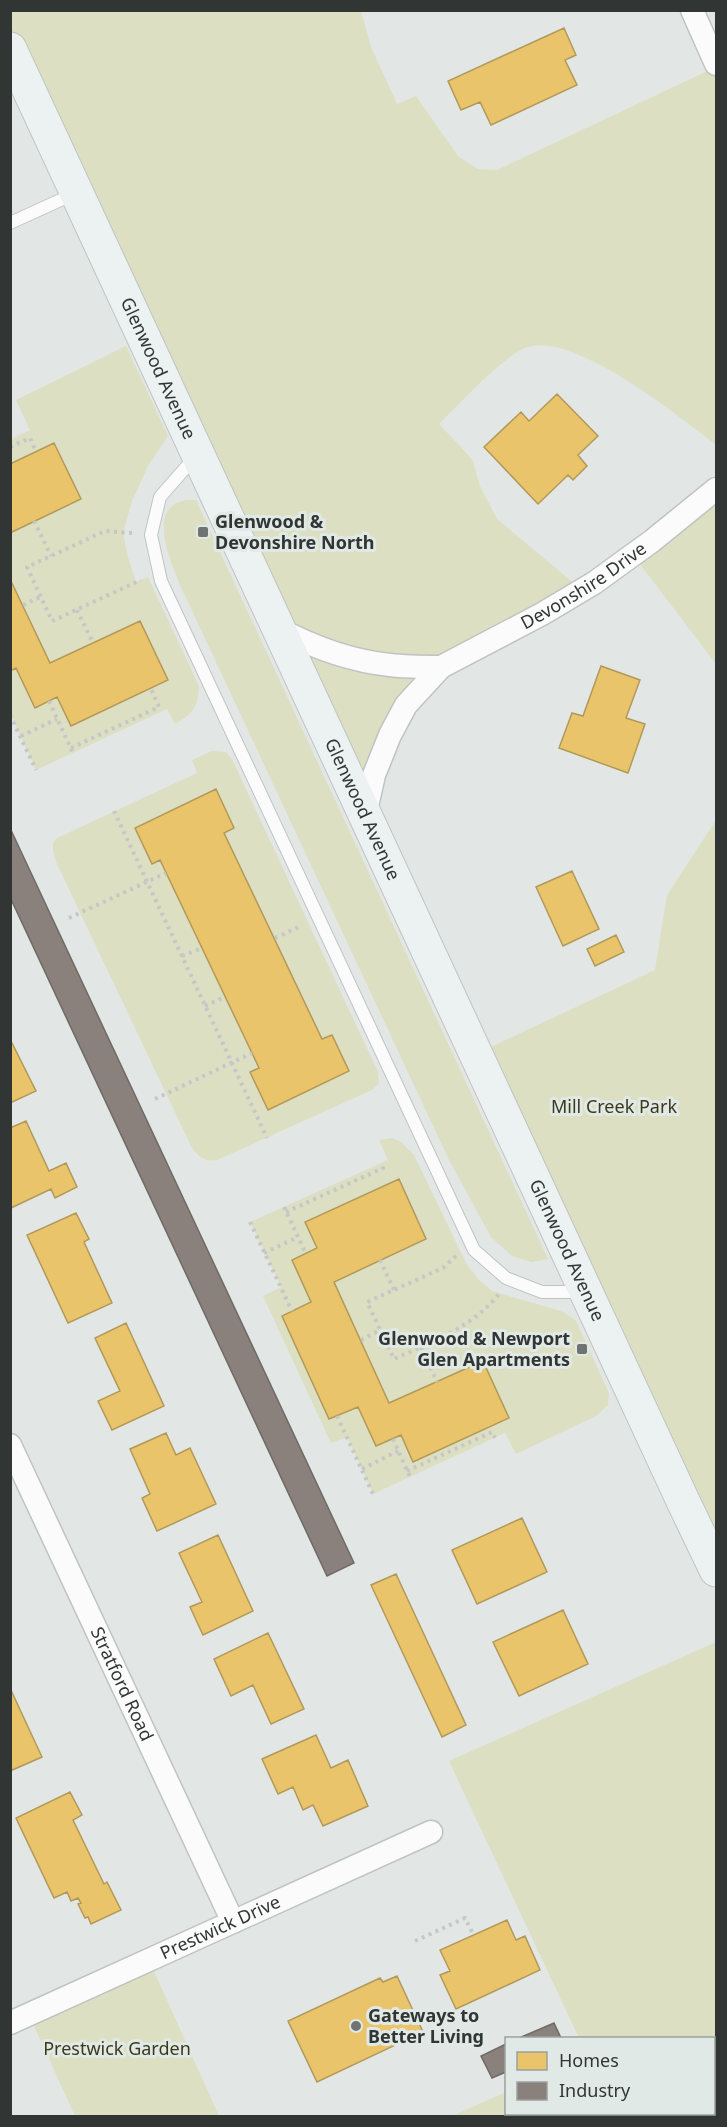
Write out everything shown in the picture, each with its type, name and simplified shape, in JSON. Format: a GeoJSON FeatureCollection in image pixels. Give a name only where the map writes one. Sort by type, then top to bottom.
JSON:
{"type":"FeatureCollection","features":[{"type":"Feature","properties":{"kind":"street"},"geometry":{"type":"LineString","coordinates":[[692,10],[717,64]]}},
{"type":"Feature","properties":{"kind":"street","name":"Glenwood Avenue"},"geometry":{"type":"LineString","coordinates":[[10,49],[717,1570]]}},
{"type":"Feature","properties":{"kind":"street","name":"Devonshire Drive"},"geometry":{"type":"LineString","coordinates":[[365,815],[374,775],[390,735],[406,705],[441,667],[542,614],[594,583],[652,541],[717,489]]}},
{"type":"Feature","properties":{"kind":"street","name":"Devonshire Drive"},"geometry":{"type":"LineString","coordinates":[[279,629],[304,642],[358,660],[389,666],[441,667]]}},
{"type":"Feature","properties":{"kind":"street","name":"Stratford Road"},"geometry":{"type":"LineString","coordinates":[[10,1445],[232,1922]]}},
{"type":"Feature","properties":{"kind":"street","name":"Prestwick Drive"},"geometry":{"type":"LineString","coordinates":[[10,2023],[431,1832]]}},
{"type":"Feature","properties":{"kind":"lane"},"geometry":{"type":"LineString","coordinates":[[10,223],[77,192]]}},
{"type":"Feature","properties":{"kind":"lane"},"geometry":{"type":"LineString","coordinates":[[198,454],[160,498],[151,535],[161,581],[474,1250],[510,1280],[542,1292],[586,1292]]}},
{"type":"Feature","properties":{"kind":"path"},"geometry":{"type":"LineString","coordinates":[[10,447],[30,438],[36,452]]}},
{"type":"Feature","properties":{"kind":"path"},"geometry":{"type":"LineString","coordinates":[[34,521],[51,556]]}},
{"type":"Feature","properties":{"kind":"path"},"geometry":{"type":"LineString","coordinates":[[151,535],[105,531],[27,567],[52,621],[160,572]]}},
{"type":"Feature","properties":{"kind":"path"},"geometry":{"type":"LineString","coordinates":[[23,605],[40,597]]}},
{"type":"Feature","properties":{"kind":"path"},"geometry":{"type":"LineString","coordinates":[[77,610],[93,643]]}},
{"type":"Feature","properties":{"kind":"path"},"geometry":{"type":"LineString","coordinates":[[71,748],[159,706],[151,689]]}},
{"type":"Feature","properties":{"kind":"path"},"geometry":{"type":"LineString","coordinates":[[49,701],[73,753]]}},
{"type":"Feature","properties":{"kind":"path"},"geometry":{"type":"LineString","coordinates":[[10,715],[36,770]]}},
{"type":"Feature","properties":{"kind":"path"},"geometry":{"type":"LineString","coordinates":[[21,736],[57,719]]}},
{"type":"Feature","properties":{"kind":"path"},"geometry":{"type":"LineString","coordinates":[[114,811],[267,1138]]}},
{"type":"Feature","properties":{"kind":"path"},"geometry":{"type":"LineString","coordinates":[[69,918],[166,873]]}},
{"type":"Feature","properties":{"kind":"path"},"geometry":{"type":"LineString","coordinates":[[275,938],[319,917]]}},
{"type":"Feature","properties":{"kind":"path"},"geometry":{"type":"LineString","coordinates":[[182,956],[202,948]]}},
{"type":"Feature","properties":{"kind":"path"},"geometry":{"type":"LineString","coordinates":[[205,1006],[225,997]]}},
{"type":"Feature","properties":{"kind":"path"},"geometry":{"type":"LineString","coordinates":[[155,1099],[252,1053]]}},
{"type":"Feature","properties":{"kind":"path"},"geometry":{"type":"LineString","coordinates":[[286,1212],[383,1168],[381,1163]]}},
{"type":"Feature","properties":{"kind":"path"},"geometry":{"type":"LineString","coordinates":[[284,1207],[306,1254]]}},
{"type":"Feature","properties":{"kind":"path"},"geometry":{"type":"LineString","coordinates":[[250,1222],[292,1311]]}},
{"type":"Feature","properties":{"kind":"path"},"geometry":{"type":"LineString","coordinates":[[264,1252],[298,1237]]}},
{"type":"Feature","properties":{"kind":"path"},"geometry":{"type":"LineString","coordinates":[[471,1242],[442,1268],[367,1302],[394,1359],[466,1325],[490,1306],[510,1280]]}},
{"type":"Feature","properties":{"kind":"path"},"geometry":{"type":"LineString","coordinates":[[380,1260],[394,1290]]}},
{"type":"Feature","properties":{"kind":"path"},"geometry":{"type":"LineString","coordinates":[[361,1340],[380,1330]]}},
{"type":"Feature","properties":{"kind":"path"},"geometry":{"type":"LineString","coordinates":[[421,1347],[437,1382]]}},
{"type":"Feature","properties":{"kind":"path"},"geometry":{"type":"LineString","coordinates":[[337,1416],[374,1494]]}},
{"type":"Feature","properties":{"kind":"path"},"geometry":{"type":"LineString","coordinates":[[407,1471],[492,1432],[495,1438]]}},
{"type":"Feature","properties":{"kind":"path"},"geometry":{"type":"LineString","coordinates":[[393,1439],[410,1477]]}},
{"type":"Feature","properties":{"kind":"path"},"geometry":{"type":"LineString","coordinates":[[362,1468],[398,1451]]}},
{"type":"Feature","properties":{"kind":"path"},"geometry":{"type":"LineString","coordinates":[[415,1941],[465,1918],[473,1934]]}},
{"type":"Feature","properties":{"kind":"green space"},"geometry":{"type":"Polygon","coordinates":[[[10,11],[361,11],[371,47],[397,104],[416,96],[458,156],[478,169],[497,170],[716,67],[716,445],[624,379],[569,351],[545,346],[525,348],[504,361],[439,424],[472,459],[480,486],[497,519],[582,590],[441,667],[406,705],[365,815],[11,49],[10,11]]]}},
{"type":"Feature","properties":{"kind":"green space"},"geometry":{"type":"Polygon","coordinates":[[[126,346],[168,436],[148,466],[132,501],[123,533],[136,582],[148,577],[199,686],[196,705],[186,717],[175,724],[167,709],[36,770],[11,715],[11,671],[16,668],[35,708],[57,697],[71,726],[168,680],[140,621],[50,663],[11,579],[11,533],[81,499],[54,443],[11,464],[11,439],[30,430],[16,400],[126,346]]]}},
{"type":"Feature","properties":{"kind":"green space"},"geometry":{"type":"Polygon","coordinates":[[[716,489],[716,664],[633,555],[716,489]]]}},
{"type":"Feature","properties":{"kind":"green space"},"geometry":{"type":"Polygon","coordinates":[[[186,500],[196,500],[548,1259],[531,1262],[512,1256],[491,1237],[449,1160],[179,583],[166,543],[164,522],[172,506],[186,500]]]}},
{"type":"Feature","properties":{"kind":"green space"},"geometry":{"type":"Polygon","coordinates":[[[212,751],[226,752],[232,759],[378,1072],[379,1083],[372,1090],[217,1160],[202,1158],[191,1146],[57,864],[53,851],[53,843],[57,838],[197,773],[192,760],[212,751]],[[216,790],[135,828],[152,863],[160,860],[259,1068],[250,1072],[268,1110],[349,1071],[332,1035],[322,1039],[224,833],[234,828],[216,790]]]}},
{"type":"Feature","properties":{"kind":"green space","name":"Mill Creek Park"},"geometry":{"type":"Polygon","coordinates":[[[716,820],[716,1570],[476,1054],[655,970],[667,895],[716,820]]]}},
{"type":"Feature","properties":{"kind":"green space"},"geometry":{"type":"Polygon","coordinates":[[[392,1138],[401,1142],[414,1155],[466,1263],[478,1279],[492,1291],[564,1312],[576,1321],[609,1393],[608,1405],[596,1416],[516,1454],[505,1433],[373,1494],[347,1437],[331,1443],[263,1296],[281,1287],[250,1222],[388,1160],[379,1140],[392,1138]],[[399,1179],[317,1248],[292,1260],[311,1302],[282,1316],[329,1419],[358,1407],[376,1446],[401,1435],[413,1462],[509,1418],[483,1361],[389,1403],[334,1282],[426,1239],[399,1179]]]}},
{"type":"Feature","properties":{"kind":"green space"},"geometry":{"type":"Polygon","coordinates":[[[716,1642],[716,2116],[452,2116],[505,2092],[505,2115],[715,2115],[715,2037],[579,2037],[449,1761],[716,1642]]]}},
{"type":"Feature","properties":{"kind":"green space","name":"Prestwick Garden"},"geometry":{"type":"Polygon","coordinates":[[[149,1960],[219,2116],[75,2116],[29,2015],[149,1960]]]}},
{"type":"Feature","properties":{"kind":"building: Homes"},"geometry":{"type":"Polygon","coordinates":[[[564,28],[576,55],[565,60],[577,85],[491,125],[480,102],[461,110],[448,81],[564,28]]]}},
{"type":"Feature","properties":{"kind":"building: Homes"},"geometry":{"type":"Polygon","coordinates":[[[557,394],[598,436],[578,455],[587,466],[573,480],[568,475],[538,504],[484,447],[521,412],[529,421],[557,394]]]}},
{"type":"Feature","properties":{"kind":"building: Homes"},"geometry":{"type":"Polygon","coordinates":[[[54,443],[81,499],[10,533],[10,464],[54,443]]]}},
{"type":"Feature","properties":{"kind":"building: Homes"},"geometry":{"type":"Polygon","coordinates":[[[10,579],[50,663],[140,621],[168,680],[71,726],[57,697],[35,708],[16,668],[10,671],[10,579]]]}},
{"type":"Feature","properties":{"kind":"building: Homes"},"geometry":{"type":"Polygon","coordinates":[[[601,666],[640,680],[626,718],[645,724],[628,773],[559,748],[572,713],[583,716],[601,666]]]}},
{"type":"Feature","properties":{"kind":"building: Homes"},"geometry":{"type":"Polygon","coordinates":[[[216,789],[234,828],[224,833],[322,1039],[332,1035],[349,1071],[268,1110],[250,1072],[259,1068],[252,1053],[160,860],[152,864],[135,828],[216,789]]]}},
{"type":"Feature","properties":{"kind":"building: Homes"},"geometry":{"type":"Polygon","coordinates":[[[572,871],[599,929],[563,946],[536,887],[572,871]]]}},
{"type":"Feature","properties":{"kind":"building: Homes"},"geometry":{"type":"Polygon","coordinates":[[[616,935],[624,952],[595,966],[587,949],[616,935]]]}},
{"type":"Feature","properties":{"kind":"building: Homes"},"geometry":{"type":"Polygon","coordinates":[[[10,1039],[36,1091],[10,1103],[10,1039]]]}},
{"type":"Feature","properties":{"kind":"building: Homes"},"geometry":{"type":"Polygon","coordinates":[[[26,1121],[49,1171],[66,1163],[77,1187],[55,1198],[51,1189],[11,1208],[10,1128],[26,1121]]]}},
{"type":"Feature","properties":{"kind":"building: Homes"},"geometry":{"type":"Polygon","coordinates":[[[399,1179],[426,1239],[334,1282],[389,1403],[483,1361],[509,1418],[413,1462],[401,1435],[376,1446],[358,1407],[329,1419],[282,1316],[311,1302],[292,1260],[317,1248],[305,1222],[399,1179]]]}},
{"type":"Feature","properties":{"kind":"building: Homes"},"geometry":{"type":"Polygon","coordinates":[[[76,1213],[89,1239],[84,1242],[112,1303],[68,1323],[27,1235],[76,1213]]]}},
{"type":"Feature","properties":{"kind":"building: Homes"},"geometry":{"type":"Polygon","coordinates":[[[126,1323],[164,1406],[112,1430],[98,1401],[120,1391],[95,1338],[126,1323]]]}},
{"type":"Feature","properties":{"kind":"building: Homes"},"geometry":{"type":"Polygon","coordinates":[[[166,1433],[176,1455],[190,1448],[216,1504],[157,1531],[142,1498],[150,1494],[130,1449],[166,1433]]]}},
{"type":"Feature","properties":{"kind":"building: Homes"},"geometry":{"type":"Polygon","coordinates":[[[522,1518],[547,1572],[477,1604],[452,1550],[522,1518]]]}},
{"type":"Feature","properties":{"kind":"building: Homes"},"geometry":{"type":"Polygon","coordinates":[[[218,1535],[253,1611],[203,1635],[190,1607],[202,1602],[179,1553],[218,1535]]]}},
{"type":"Feature","properties":{"kind":"building: Homes"},"geometry":{"type":"Polygon","coordinates":[[[396,1574],[466,1725],[442,1737],[371,1585],[396,1574]]]}},
{"type":"Feature","properties":{"kind":"building: Homes"},"geometry":{"type":"Polygon","coordinates":[[[563,1610],[588,1664],[519,1696],[493,1642],[563,1610]]]}},
{"type":"Feature","properties":{"kind":"building: Homes"},"geometry":{"type":"Polygon","coordinates":[[[268,1633],[304,1709],[271,1724],[253,1685],[231,1696],[214,1659],[268,1633]]]}},
{"type":"Feature","properties":{"kind":"building: Homes"},"geometry":{"type":"Polygon","coordinates":[[[10,1688],[42,1757],[10,1771],[10,1688]]]}},
{"type":"Feature","properties":{"kind":"building: Homes"},"geometry":{"type":"Polygon","coordinates":[[[316,1735],[331,1768],[348,1760],[368,1806],[323,1826],[313,1805],[303,1810],[293,1787],[278,1794],[262,1759],[316,1735]]]}},
{"type":"Feature","properties":{"kind":"building: Homes"},"geometry":{"type":"Polygon","coordinates":[[[70,1792],[82,1815],[73,1820],[104,1884],[107,1882],[121,1910],[91,1924],[78,1904],[81,1903],[78,1898],[71,1901],[67,1892],[54,1898],[16,1818],[70,1792]]]}},
{"type":"Feature","properties":{"kind":"building: Homes"},"geometry":{"type":"Polygon","coordinates":[[[507,1920],[516,1940],[525,1936],[540,1970],[456,2009],[440,1975],[450,1971],[440,1950],[507,1920]]]}},
{"type":"Feature","properties":{"kind":"building: Homes","name":"Gateways to Better Living"},"geometry":{"type":"Polygon","coordinates":[[[397,1976],[423,2032],[317,2082],[288,2021],[380,1978],[383,1982],[397,1976]]]}},
{"type":"Feature","properties":{"kind":"building: Industry"},"geometry":{"type":"Polygon","coordinates":[[[10,828],[354,1563],[327,1576],[10,897],[10,828]]]}},
{"type":"Feature","properties":{"kind":"building: Industry"},"geometry":{"type":"Polygon","coordinates":[[[554,2023],[561,2037],[521,2037],[554,2023]]]}},
{"type":"Feature","properties":{"kind":"building: Industry"},"geometry":{"type":"Polygon","coordinates":[[[505,2044],[505,2072],[492,2078],[481,2056],[505,2044]]]}},
{"type":"Feature","properties":{"kind":"place","name":"Glenwood & Devonshire North"},"geometry":{"type":"Point","coordinates":[203,532]}},
{"type":"Feature","properties":{"kind":"place","name":"Glenwood & Newport Glen Apartments"},"geometry":{"type":"Point","coordinates":[582,1349]}},
{"type":"Feature","properties":{"kind":"place","name":"Gateways to Better Living"},"geometry":{"type":"Point","coordinates":[356,2026]}}]}
